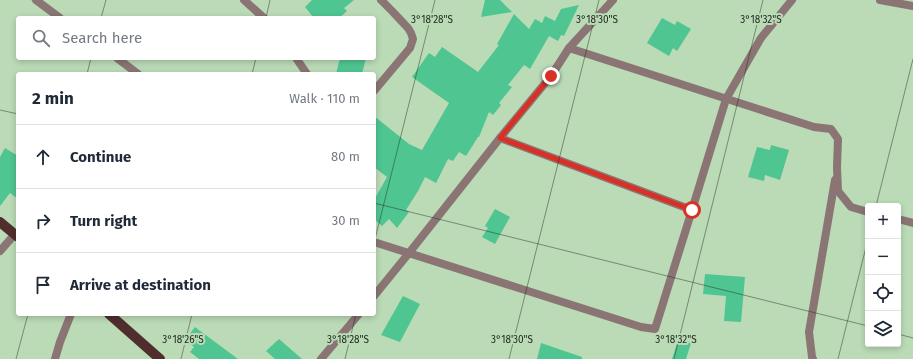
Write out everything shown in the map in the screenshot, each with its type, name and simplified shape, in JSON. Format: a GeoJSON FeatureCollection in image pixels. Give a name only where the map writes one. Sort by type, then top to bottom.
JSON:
{"type":"FeatureCollection","features":[{"type":"Feature","properties":{"kind":"main road"},"geometry":{"type":"LineString","coordinates":[[0,222],[16,236]]}},
{"type":"Feature","properties":{"kind":"main road"},"geometry":{"type":"LineString","coordinates":[[111,316],[160,359]]}},
{"type":"Feature","properties":{"kind":"street"},"geometry":{"type":"LineString","coordinates":[[36,0],[57,16]]}},
{"type":"Feature","properties":{"kind":"street"},"geometry":{"type":"LineString","coordinates":[[244,0],[262,16]]}},
{"type":"Feature","properties":{"kind":"street"},"geometry":{"type":"LineString","coordinates":[[376,89],[410,48],[413,39],[408,28],[381,0]]}},
{"type":"Feature","properties":{"kind":"street"},"geometry":{"type":"LineString","coordinates":[[376,294],[551,76],[569,48],[613,0]]}},
{"type":"Feature","properties":{"kind":"street"},"geometry":{"type":"LineString","coordinates":[[376,243],[641,328],[655,329],[726,99],[761,38],[792,0]]}},
{"type":"Feature","properties":{"kind":"street"},"geometry":{"type":"LineString","coordinates":[[880,0],[913,6]]}},
{"type":"Feature","properties":{"kind":"street"},"geometry":{"type":"LineString","coordinates":[[569,48],[814,127],[831,129],[838,139],[838,191],[851,207],[865,211]]}},
{"type":"Feature","properties":{"kind":"street"},"geometry":{"type":"LineString","coordinates":[[120,60],[135,72]]}},
{"type":"Feature","properties":{"kind":"street"},"geometry":{"type":"LineString","coordinates":[[297,60],[306,72]]}},
{"type":"Feature","properties":{"kind":"street"},"geometry":{"type":"LineString","coordinates":[[500,138],[692,210]]}},
{"type":"Feature","properties":{"kind":"street"},"geometry":{"type":"LineString","coordinates":[[813,359],[810,332],[824,236],[837,167]]}},
{"type":"Feature","properties":{"kind":"street"},"geometry":{"type":"LineString","coordinates":[[901,220],[913,223]]}},
{"type":"Feature","properties":{"kind":"street"},"geometry":{"type":"LineString","coordinates":[[0,251],[16,236]]}},
{"type":"Feature","properties":{"kind":"street"},"geometry":{"type":"LineString","coordinates":[[55,359],[70,316]]}},
{"type":"Feature","properties":{"kind":"street"},"geometry":{"type":"LineString","coordinates":[[320,359],[357,316]]}},
{"type":"Feature","properties":{"kind":"building"},"geometry":{"type":"Polygon","coordinates":[[[312,0],[354,0],[344,8],[347,11],[341,16],[312,16],[305,7],[312,0]]]}},
{"type":"Feature","properties":{"kind":"building"},"geometry":{"type":"Polygon","coordinates":[[[485,0],[500,0],[512,12],[481,17],[485,0]]]}},
{"type":"Feature","properties":{"kind":"building"},"geometry":{"type":"Polygon","coordinates":[[[579,5],[564,36],[561,35],[558,41],[549,36],[530,69],[524,65],[508,85],[512,87],[499,103],[501,105],[493,115],[489,112],[479,137],[466,156],[459,152],[453,161],[448,159],[436,183],[425,177],[406,210],[409,212],[397,228],[389,219],[382,226],[376,221],[376,196],[387,177],[376,169],[376,118],[409,144],[422,150],[449,103],[412,77],[429,53],[435,57],[442,47],[478,72],[499,45],[497,44],[514,14],[529,29],[535,19],[542,23],[545,16],[555,21],[561,9],[579,5]]]}},
{"type":"Feature","properties":{"kind":"building"},"geometry":{"type":"Polygon","coordinates":[[[662,18],[675,25],[677,21],[691,29],[677,51],[673,48],[669,56],[647,43],[662,18]]]}},
{"type":"Feature","properties":{"kind":"building"},"geometry":{"type":"Polygon","coordinates":[[[340,60],[366,60],[362,72],[336,72],[340,60]]]}},
{"type":"Feature","properties":{"kind":"building"},"geometry":{"type":"Polygon","coordinates":[[[771,145],[789,150],[780,180],[765,175],[764,181],[748,177],[757,147],[770,150],[771,145]]]}},
{"type":"Feature","properties":{"kind":"building"},"geometry":{"type":"Polygon","coordinates":[[[5,148],[16,155],[16,198],[10,193],[0,206],[0,157],[5,148]]]}},
{"type":"Feature","properties":{"kind":"building"},"geometry":{"type":"Polygon","coordinates":[[[495,209],[510,217],[495,244],[482,237],[488,228],[485,226],[495,209]]]}},
{"type":"Feature","properties":{"kind":"building"},"geometry":{"type":"Polygon","coordinates":[[[705,274],[745,277],[741,322],[724,321],[726,296],[703,294],[705,274]]]}},
{"type":"Feature","properties":{"kind":"building"},"geometry":{"type":"Polygon","coordinates":[[[403,296],[420,304],[400,342],[381,335],[403,296]]]}},
{"type":"Feature","properties":{"kind":"building"},"geometry":{"type":"Polygon","coordinates":[[[195,327],[238,359],[199,359],[190,352],[194,347],[185,340],[195,327]]]}},
{"type":"Feature","properties":{"kind":"building"},"geometry":{"type":"Polygon","coordinates":[[[279,339],[302,359],[275,359],[266,351],[279,339]]]}},
{"type":"Feature","properties":{"kind":"building"},"geometry":{"type":"Polygon","coordinates":[[[678,340],[691,343],[686,359],[672,359],[678,340]]]}},
{"type":"Feature","properties":{"kind":"building"},"geometry":{"type":"Polygon","coordinates":[[[541,343],[582,357],[582,359],[537,359],[541,343]]]}},
{"type":"Feature","properties":{"kind":"route"},"geometry":{"type":"LineString","coordinates":[[551,76],[500,138],[692,210]]}}]}
